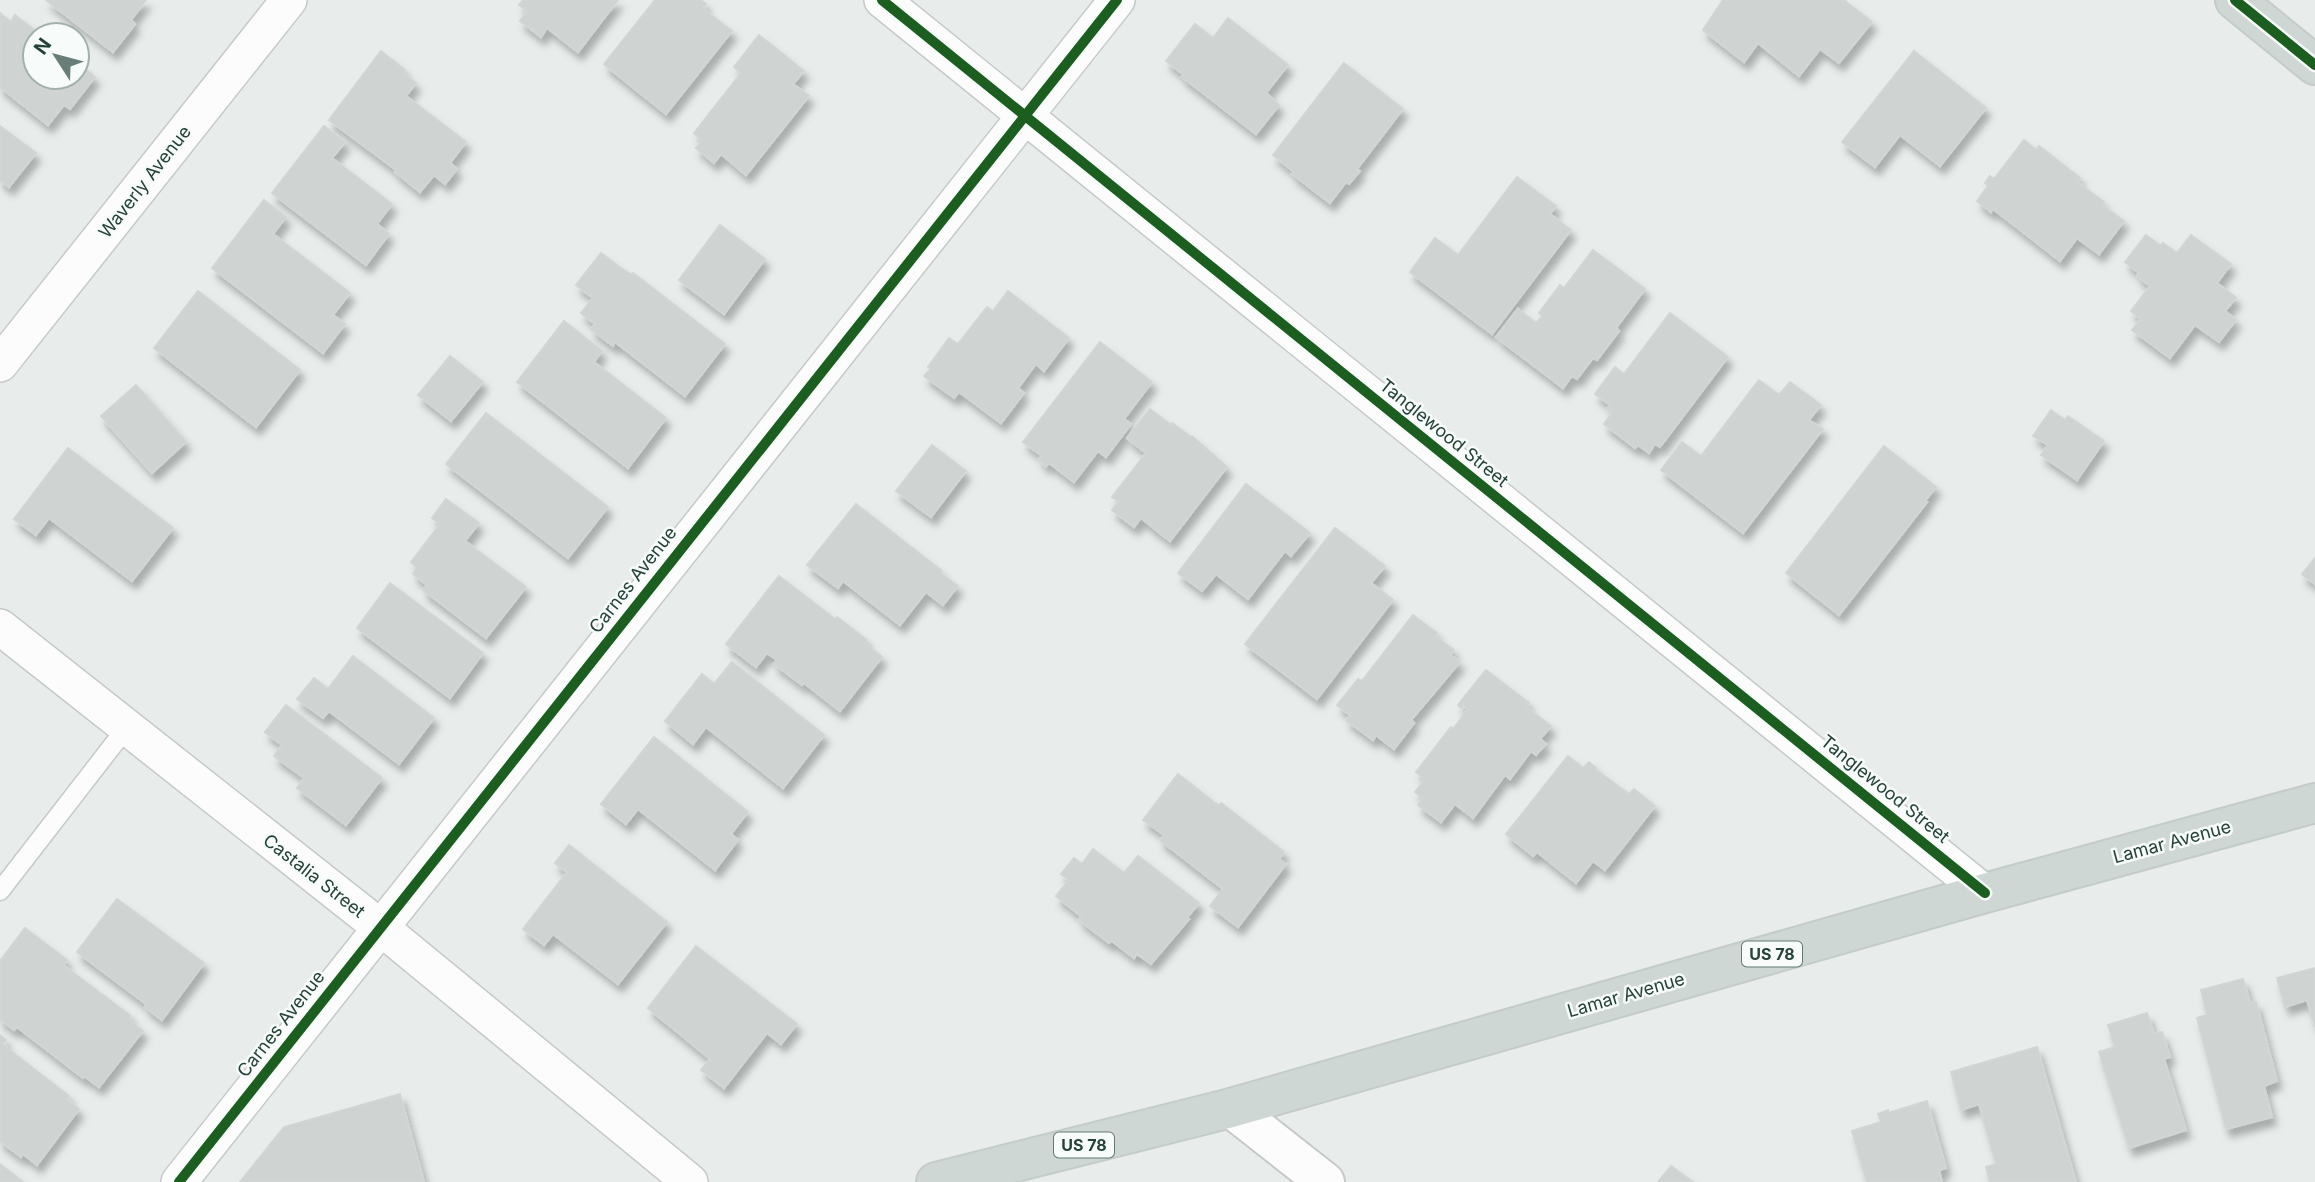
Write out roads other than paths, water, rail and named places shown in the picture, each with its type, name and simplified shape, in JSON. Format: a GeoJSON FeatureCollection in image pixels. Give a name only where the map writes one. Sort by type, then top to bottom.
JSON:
{"type":"FeatureCollection","features":[{"type":"Feature","properties":{"kind":"main road"},"geometry":{"type":"LineString","coordinates":[[2235,0],[2315,65]]}},
{"type":"Feature","properties":{"kind":"main road","name":"Lamar Avenue"},"geometry":{"type":"LineString","coordinates":[[936,1182],[1231,1108],[1985,893],[2315,803]]}},
{"type":"Feature","properties":{"kind":"street","name":"Waverly Avenue"},"geometry":{"type":"LineString","coordinates":[[0,364],[289,0]]}},
{"type":"Feature","properties":{"kind":"street","name":"Tanglewood Street"},"geometry":{"type":"LineString","coordinates":[[882,0],[1985,893]]}},
{"type":"Feature","properties":{"kind":"street","name":"Carnes Avenue"},"geometry":{"type":"LineString","coordinates":[[179,1182],[1116,0]]}},
{"type":"Feature","properties":{"kind":"street","name":"Castalia Street"},"geometry":{"type":"LineString","coordinates":[[0,627],[380,927],[690,1182]]}},
{"type":"Feature","properties":{"kind":"street"},"geometry":{"type":"LineString","coordinates":[[1231,1108],[1325,1182]]}},
{"type":"Feature","properties":{"kind":"lane"},"geometry":{"type":"LineString","coordinates":[[0,891],[127,727]]}}]}
